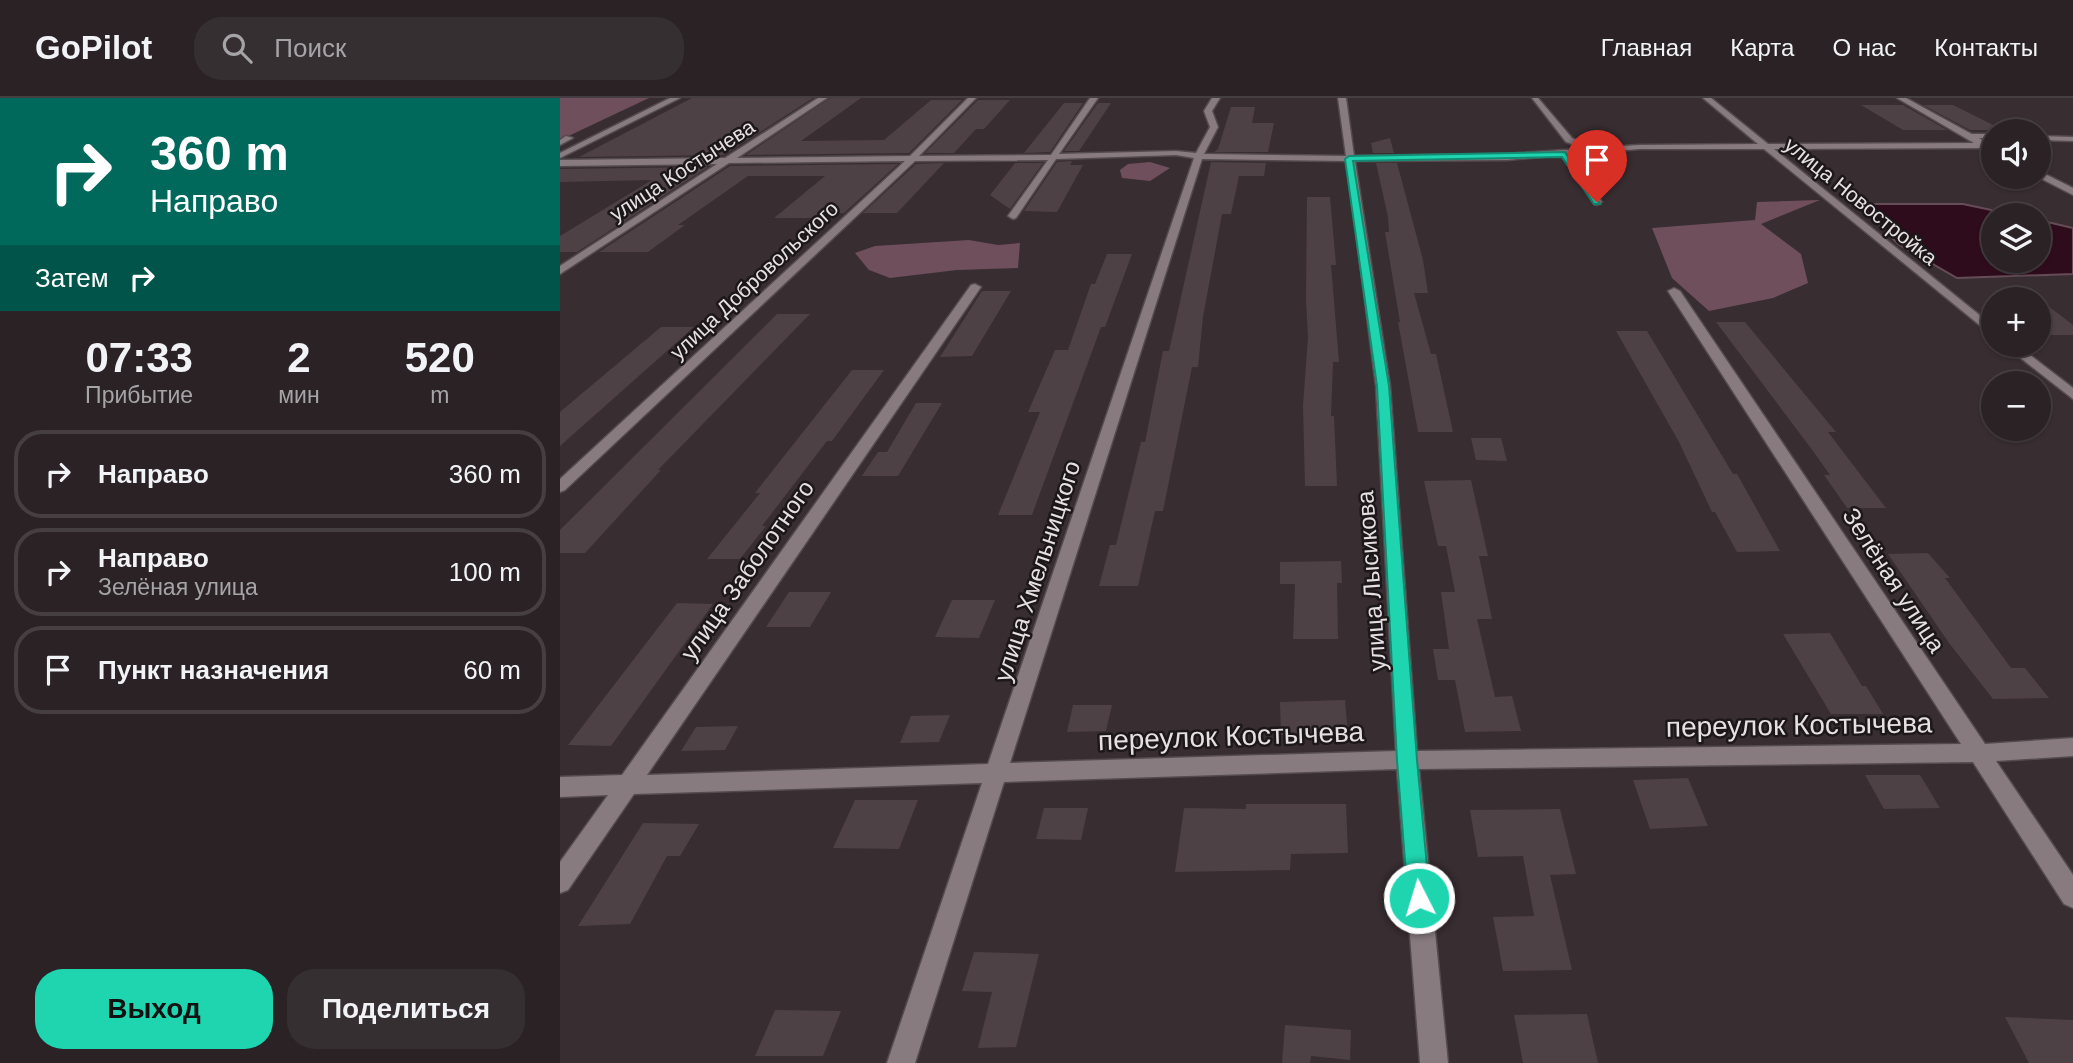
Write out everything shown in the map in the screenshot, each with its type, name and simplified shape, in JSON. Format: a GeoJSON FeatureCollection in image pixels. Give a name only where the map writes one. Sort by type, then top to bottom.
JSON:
{"type":"FeatureCollection","features":[{"type":"Feature","properties":{"kind":"street"},"geometry":{"type":"LineString","coordinates":[[560,156],[676,98]]}},
{"type":"Feature","properties":{"kind":"street","name":"улица Костычева"},"geometry":{"type":"LineString","coordinates":[[560,271],[823,98]]}},
{"type":"Feature","properties":{"kind":"street","name":"улица Добровольского"},"geometry":{"type":"LineString","coordinates":[[560,487],[912,159],[972,98]]}},
{"type":"Feature","properties":{"kind":"street"},"geometry":{"type":"LineString","coordinates":[[1013,216],[1094,98]]}},
{"type":"Feature","properties":{"kind":"street","name":"улица Хмельницкого"},"geometry":{"type":"LineString","coordinates":[[901,1063],[1199,156],[1214,127],[1208,111],[1216,98]]}},
{"type":"Feature","properties":{"kind":"street","name":"улица Лысикова"},"geometry":{"type":"LineString","coordinates":[[1342,98],[1383,386],[1407,760],[1434,1063]]}},
{"type":"Feature","properties":{"kind":"street","name":"улица Новостройка"},"geometry":{"type":"LineString","coordinates":[[1707,98],[1981,322]]}},
{"type":"Feature","properties":{"kind":"street"},"geometry":{"type":"LineString","coordinates":[[1901,98],[1981,142]]}},
{"type":"Feature","properties":{"kind":"street"},"geometry":{"type":"LineString","coordinates":[[560,163],[1176,153],[1199,156],[1349,159],[1565,155],[1591,150],[1763,146],[1981,147]]}},
{"type":"Feature","properties":{"kind":"street"},"geometry":{"type":"LineString","coordinates":[[1565,155],[1597,202]]}},
{"type":"Feature","properties":{"kind":"street"},"geometry":{"type":"LineString","coordinates":[[2051,180],[2073,192]]}},
{"type":"Feature","properties":{"kind":"street","name":"улица Заболотного"},"geometry":{"type":"LineString","coordinates":[[560,882],[975,288]]}},
{"type":"Feature","properties":{"kind":"street","name":"Зелёная улица"},"geometry":{"type":"LineString","coordinates":[[1674,291],[2073,896]]}},
{"type":"Feature","properties":{"kind":"street"},"geometry":{"type":"LineString","coordinates":[[2025,357],[2073,395]]}},
{"type":"Feature","properties":{"kind":"street","name":"переулок Костычева"},"geometry":{"type":"LineString","coordinates":[[560,787],[1407,760],[1978,753],[2073,747]]}},
{"type":"Feature","properties":{"kind":"lane"},"geometry":{"type":"LineString","coordinates":[[1535,98],[1569,140],[1591,150]]}},
{"type":"Feature","properties":{"kind":"lane"},"geometry":{"type":"LineString","coordinates":[[1971,136],[1981,136]]}},
{"type":"Feature","properties":{"kind":"lane"},"geometry":{"type":"LineString","coordinates":[[560,143],[569,138]]}},
{"type":"Feature","properties":{"kind":"lane"},"geometry":{"type":"LineString","coordinates":[[2051,138],[2073,139]]}},
{"type":"Feature","properties":{"kind":"shaded area"},"geometry":{"type":"Polygon","coordinates":[[[560,98],[649,98],[560,140],[560,98]]]}},
{"type":"Feature","properties":{"kind":"shaded area"},"geometry":{"type":"Polygon","coordinates":[[[1150,162],[1170,168],[1150,181],[1122,178],[1120,170],[1128,164],[1150,162]]]}},
{"type":"Feature","properties":{"kind":"shaded area"},"geometry":{"type":"Polygon","coordinates":[[[1820,200],[1761,224],[1801,254],[1808,283],[1773,298],[1709,311],[1672,278],[1652,228],[1755,220],[1757,202],[1820,200]]]}},
{"type":"Feature","properties":{"kind":"shaded area"},"geometry":{"type":"Polygon","coordinates":[[[1860,204],[1963,204],[1981,208],[1981,273],[2051,273],[2051,223],[2073,228],[2073,274],[1957,278],[1898,244],[1860,204]]]}},
{"type":"Feature","properties":{"kind":"shaded area"},"geometry":{"type":"Polygon","coordinates":[[[969,240],[998,245],[1020,243],[1018,268],[957,270],[890,278],[869,270],[855,253],[875,246],[969,240]]]}},
{"type":"Feature","properties":{"kind":"building"},"geometry":{"type":"Polygon","coordinates":[[[692,98],[813,98],[724,155],[579,157],[692,98]]]}},
{"type":"Feature","properties":{"kind":"building"},"geometry":{"type":"Polygon","coordinates":[[[830,98],[861,98],[801,141],[884,140],[931,100],[962,100],[909,153],[746,155],[830,98]]]}},
{"type":"Feature","properties":{"kind":"building"},"geometry":{"type":"Polygon","coordinates":[[[978,100],[1010,100],[984,129],[976,129],[954,153],[925,153],[978,100]]]}},
{"type":"Feature","properties":{"kind":"building"},"geometry":{"type":"Polygon","coordinates":[[[1064,103],[1083,103],[1050,152],[1024,153],[1064,103]]]}},
{"type":"Feature","properties":{"kind":"building"},"geometry":{"type":"Polygon","coordinates":[[[1098,103],[1111,103],[1079,151],[1064,151],[1098,103]]]}},
{"type":"Feature","properties":{"kind":"building"},"geometry":{"type":"Polygon","coordinates":[[[1861,105],[1903,105],[1947,130],[1903,130],[1861,105]]]}},
{"type":"Feature","properties":{"kind":"building"},"geometry":{"type":"Polygon","coordinates":[[[1923,105],[1953,105],[1981,119],[1981,130],[1970,130],[1923,105]]]}},
{"type":"Feature","properties":{"kind":"building"},"geometry":{"type":"Polygon","coordinates":[[[1231,107],[1255,107],[1252,123],[1274,123],[1268,152],[1214,152],[1218,149],[1231,107]]]}},
{"type":"Feature","properties":{"kind":"building"},"geometry":{"type":"Polygon","coordinates":[[[1390,138],[1394,153],[1373,153],[1371,143],[1390,138]]]}},
{"type":"Feature","properties":{"kind":"building"},"geometry":{"type":"Polygon","coordinates":[[[1072,161],[1070,165],[1083,165],[1057,212],[1024,211],[1057,162],[1072,161]]]}},
{"type":"Feature","properties":{"kind":"building"},"geometry":{"type":"Polygon","coordinates":[[[1211,162],[1266,163],[1264,176],[1239,176],[1231,214],[1222,214],[1203,317],[1198,367],[1192,367],[1163,511],[1155,511],[1138,586],[1099,586],[1110,545],[1116,545],[1141,442],[1145,442],[1163,351],[1169,351],[1211,162]]]}},
{"type":"Feature","properties":{"kind":"building"},"geometry":{"type":"Polygon","coordinates":[[[944,163],[897,213],[863,213],[916,164],[944,163]]]}},
{"type":"Feature","properties":{"kind":"building"},"geometry":{"type":"Polygon","coordinates":[[[1015,163],[1043,163],[1010,209],[990,195],[1015,163]]]}},
{"type":"Feature","properties":{"kind":"building"},"geometry":{"type":"Polygon","coordinates":[[[1376,163],[1397,163],[1423,260],[1428,293],[1414,293],[1431,354],[1436,354],[1453,432],[1418,432],[1385,232],[1389,232],[1388,217],[1376,163]]]}},
{"type":"Feature","properties":{"kind":"building"},"geometry":{"type":"Polygon","coordinates":[[[898,164],[844,213],[824,213],[818,218],[774,218],[825,176],[748,176],[678,225],[685,225],[648,252],[599,252],[730,166],[898,164]]]}},
{"type":"Feature","properties":{"kind":"building"},"geometry":{"type":"Polygon","coordinates":[[[708,167],[577,252],[560,252],[560,236],[652,180],[560,182],[560,169],[708,167]]]}},
{"type":"Feature","properties":{"kind":"building"},"geometry":{"type":"Polygon","coordinates":[[[1307,197],[1330,197],[1336,265],[1331,265],[1339,362],[1333,362],[1331,416],[1334,416],[1337,486],[1305,486],[1303,406],[1308,337],[1307,197]]]}},
{"type":"Feature","properties":{"kind":"building"},"geometry":{"type":"Polygon","coordinates":[[[1107,254],[1132,254],[1105,327],[1101,327],[1032,515],[998,515],[1040,412],[1028,412],[1055,350],[1068,350],[1091,284],[1095,284],[1107,254]]]}},
{"type":"Feature","properties":{"kind":"building"},"geometry":{"type":"Polygon","coordinates":[[[982,291],[1011,291],[972,356],[940,357],[982,291]]]}},
{"type":"Feature","properties":{"kind":"building"},"geometry":{"type":"Polygon","coordinates":[[[2051,308],[2073,325],[2073,335],[2051,335],[2051,308]]]}},
{"type":"Feature","properties":{"kind":"building"},"geometry":{"type":"Polygon","coordinates":[[[777,314],[810,314],[658,470],[661,470],[585,553],[560,553],[560,530],[777,314]]]}},
{"type":"Feature","properties":{"kind":"building"},"geometry":{"type":"Polygon","coordinates":[[[1716,322],[1745,322],[1836,432],[1828,432],[1886,508],[1847,508],[1824,475],[1830,475],[1716,322]]]}},
{"type":"Feature","properties":{"kind":"building"},"geometry":{"type":"Polygon","coordinates":[[[661,327],[694,327],[560,446],[560,412],[661,327]]]}},
{"type":"Feature","properties":{"kind":"building"},"geometry":{"type":"Polygon","coordinates":[[[1616,331],[1647,331],[1733,474],[1737,474],[1780,551],[1737,552],[1715,512],[1712,512],[1679,442],[1616,331]]]}},
{"type":"Feature","properties":{"kind":"building"},"geometry":{"type":"Polygon","coordinates":[[[852,370],[884,370],[832,441],[827,441],[762,526],[766,526],[740,559],[707,559],[760,493],[755,493],[852,370]]]}},
{"type":"Feature","properties":{"kind":"building"},"geometry":{"type":"Polygon","coordinates":[[[916,403],[942,403],[898,476],[862,476],[878,452],[887,452],[916,403]]]}},
{"type":"Feature","properties":{"kind":"building"},"geometry":{"type":"Polygon","coordinates":[[[1471,438],[1501,438],[1507,461],[1476,460],[1471,438]]]}},
{"type":"Feature","properties":{"kind":"building"},"geometry":{"type":"Polygon","coordinates":[[[1471,480],[1488,556],[1479,556],[1492,619],[1477,619],[1495,697],[1512,696],[1521,731],[1465,732],[1455,680],[1438,680],[1433,649],[1449,649],[1441,592],[1455,592],[1446,546],[1438,546],[1424,481],[1471,480]]]}},
{"type":"Feature","properties":{"kind":"building"},"geometry":{"type":"Polygon","coordinates":[[[1928,553],[1950,578],[1945,578],[2011,668],[2025,668],[2049,698],[1993,699],[1949,643],[1888,554],[1928,553]]]}},
{"type":"Feature","properties":{"kind":"building"},"geometry":{"type":"Polygon","coordinates":[[[1341,561],[1342,583],[1337,583],[1338,639],[1293,639],[1295,584],[1280,584],[1280,562],[1341,561]]]}},
{"type":"Feature","properties":{"kind":"building"},"geometry":{"type":"Polygon","coordinates":[[[789,592],[831,592],[810,627],[766,627],[789,592]]]}},
{"type":"Feature","properties":{"kind":"building"},"geometry":{"type":"Polygon","coordinates":[[[952,600],[995,600],[979,638],[935,637],[952,600]]]}},
{"type":"Feature","properties":{"kind":"building"},"geometry":{"type":"Polygon","coordinates":[[[677,603],[713,604],[611,746],[568,745],[677,603]]]}},
{"type":"Feature","properties":{"kind":"building"},"geometry":{"type":"Polygon","coordinates":[[[1830,633],[1862,686],[1866,686],[1883,714],[1831,714],[1783,634],[1830,633]]]}},
{"type":"Feature","properties":{"kind":"building"},"geometry":{"type":"Polygon","coordinates":[[[1345,700],[1348,734],[1281,735],[1280,702],[1345,700]]]}},
{"type":"Feature","properties":{"kind":"building"},"geometry":{"type":"Polygon","coordinates":[[[1073,705],[1112,705],[1106,731],[1067,732],[1073,705]]]}},
{"type":"Feature","properties":{"kind":"building"},"geometry":{"type":"Polygon","coordinates":[[[950,715],[939,742],[900,743],[911,716],[950,715]]]}},
{"type":"Feature","properties":{"kind":"building"},"geometry":{"type":"Polygon","coordinates":[[[738,726],[725,750],[681,751],[696,727],[738,726]]]}},
{"type":"Feature","properties":{"kind":"building"},"geometry":{"type":"Polygon","coordinates":[[[1865,775],[1920,775],[1940,808],[1884,809],[1865,775]]]}},
{"type":"Feature","properties":{"kind":"building"},"geometry":{"type":"Polygon","coordinates":[[[1688,778],[1708,826],[1650,829],[1633,780],[1688,778]]]}},
{"type":"Feature","properties":{"kind":"building"},"geometry":{"type":"Polygon","coordinates":[[[855,800],[918,800],[899,849],[833,848],[855,800]]]}},
{"type":"Feature","properties":{"kind":"building"},"geometry":{"type":"Polygon","coordinates":[[[1246,804],[1346,804],[1348,853],[1291,854],[1290,870],[1175,872],[1184,808],[1246,809],[1246,804]]]}},
{"type":"Feature","properties":{"kind":"building"},"geometry":{"type":"Polygon","coordinates":[[[1044,808],[1088,808],[1081,840],[1036,839],[1044,808]]]}},
{"type":"Feature","properties":{"kind":"building"},"geometry":{"type":"Polygon","coordinates":[[[1560,809],[1576,874],[1550,875],[1572,970],[1503,971],[1493,917],[1534,916],[1523,856],[1478,857],[1470,810],[1560,809]]]}},
{"type":"Feature","properties":{"kind":"building"},"geometry":{"type":"Polygon","coordinates":[[[643,823],[699,824],[680,856],[667,856],[630,924],[578,926],[643,823]]]}},
{"type":"Feature","properties":{"kind":"building"},"geometry":{"type":"Polygon","coordinates":[[[974,952],[1039,954],[1016,1047],[978,1048],[992,992],[962,991],[974,952]]]}},
{"type":"Feature","properties":{"kind":"building"},"geometry":{"type":"Polygon","coordinates":[[[775,1010],[841,1011],[823,1056],[755,1056],[775,1010]]]}},
{"type":"Feature","properties":{"kind":"building"},"geometry":{"type":"Polygon","coordinates":[[[1587,1014],[1598,1063],[1523,1063],[1514,1015],[1587,1014]]]}},
{"type":"Feature","properties":{"kind":"building"},"geometry":{"type":"Polygon","coordinates":[[[2005,1017],[2073,1020],[2073,1063],[2029,1063],[2005,1017]]]}},
{"type":"Feature","properties":{"kind":"building"},"geometry":{"type":"Polygon","coordinates":[[[1285,1025],[1351,1030],[1350,1060],[1311,1056],[1310,1063],[1282,1063],[1285,1025]]]}},
{"type":"Feature","properties":{"kind":"route"},"geometry":{"type":"LineString","coordinates":[[1419,898],[1407,760],[1383,386],[1349,159],[1565,155],[1597,202]]}}]}
